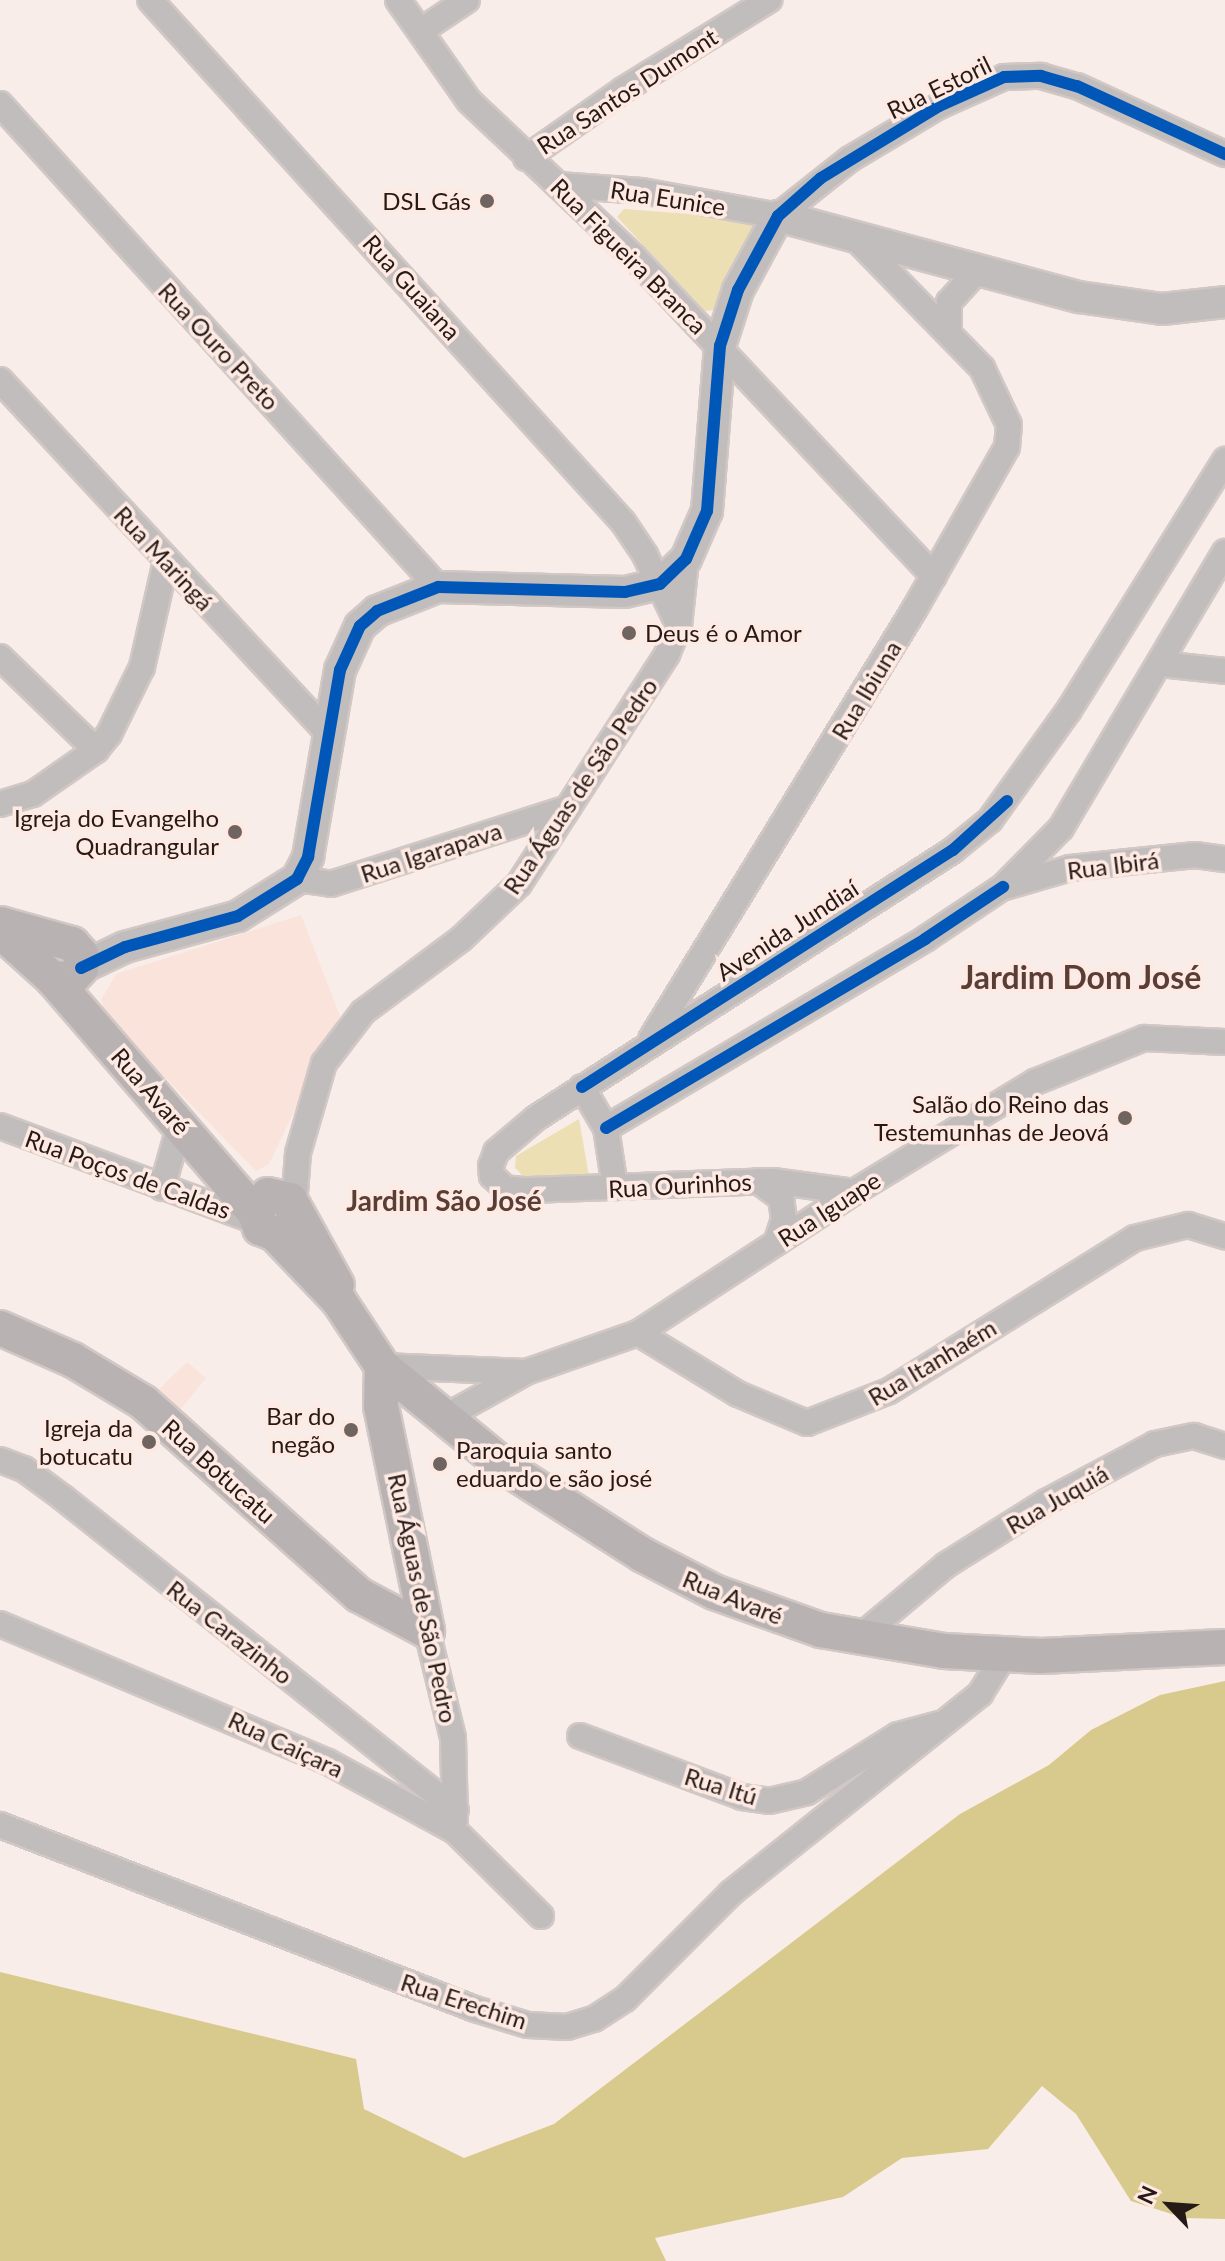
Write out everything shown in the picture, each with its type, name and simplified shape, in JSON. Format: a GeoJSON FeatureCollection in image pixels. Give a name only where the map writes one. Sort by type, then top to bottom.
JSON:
{"type":"FeatureCollection","features":[{"type":"Feature","properties":{"kind":"main road"},"geometry":{"type":"LineString","coordinates":[[0,924],[65,963]]}},
{"type":"Feature","properties":{"kind":"main road"},"geometry":{"type":"LineString","coordinates":[[0,931],[65,963]]}},
{"type":"Feature","properties":{"kind":"main road","name":"Rua Avaré"},"geometry":{"type":"LineString","coordinates":[[65,963],[103,1035],[190,1136],[274,1211],[382,1366],[547,1496],[680,1576],[782,1617],[905,1645],[1005,1654],[1225,1647]]}},
{"type":"Feature","properties":{"kind":"main road","name":"Rua Botucatu"},"geometry":{"type":"LineString","coordinates":[[0,1328],[73,1360],[143,1402],[359,1595],[427,1631]]}},
{"type":"Feature","properties":{"kind":"main road","name":"Rua Águas de São Pedro"},"geometry":{"type":"LineString","coordinates":[[382,1366],[381,1406],[427,1631]]}},
{"type":"Feature","properties":{"kind":"street","name":"Rua Guaiana"},"geometry":{"type":"LineString","coordinates":[[150,0],[623,522],[660,584]]}},
{"type":"Feature","properties":{"kind":"street","name":"Rua Figueira Branca"},"geometry":{"type":"LineString","coordinates":[[398,0],[419,16],[469,101],[720,346],[934,576]]}},
{"type":"Feature","properties":{"kind":"street"},"geometry":{"type":"LineString","coordinates":[[419,16],[467,0]]}},
{"type":"Feature","properties":{"kind":"street","name":"Rua Santos Dumont"},"geometry":{"type":"LineString","coordinates":[[526,158],[623,90],[769,0]]}},
{"type":"Feature","properties":{"kind":"street","name":"Rua Estoril"},"geometry":{"type":"LineString","coordinates":[[778,216],[850,159],[939,106],[1004,77],[1041,76],[1077,86],[1225,154]]}},
{"type":"Feature","properties":{"kind":"street","name":"Rua Ouro Preto"},"geometry":{"type":"LineString","coordinates":[[0,104],[438,587]]}},
{"type":"Feature","properties":{"kind":"street","name":"Rua Eunice"},"geometry":{"type":"LineString","coordinates":[[558,185],[642,191],[778,216]]}},
{"type":"Feature","properties":{"kind":"street"},"geometry":{"type":"LineString","coordinates":[[65,963],[238,916],[297,879],[308,857],[340,670],[360,626],[388,604],[438,587],[625,592],[660,584],[690,552],[707,511],[720,346],[738,290],[778,216],[856,239],[1134,308],[1225,302]]}},
{"type":"Feature","properties":{"kind":"street","name":"Rua Ibiuna"},"geometry":{"type":"LineString","coordinates":[[646,1046],[998,470],[1009,425],[993,386],[949,328],[856,239]]}},
{"type":"Feature","properties":{"kind":"street"},"geometry":{"type":"LineString","coordinates":[[949,328],[949,302],[979,269]]}},
{"type":"Feature","properties":{"kind":"street","name":"Rua Maringá"},"geometry":{"type":"LineString","coordinates":[[0,380],[329,734]]}},
{"type":"Feature","properties":{"kind":"street","name":"Avenida Jundiaí"},"geometry":{"type":"LineString","coordinates":[[505,1188],[492,1176],[496,1152],[582,1087],[953,850],[990,820],[1069,710],[1225,460]]}},
{"type":"Feature","properties":{"kind":"street","name":"Rua Águas de São Pedro"},"geometry":{"type":"LineString","coordinates":[[274,1211],[298,1153],[315,1085],[339,1039],[363,1012],[495,910],[519,884],[564,809],[651,680],[679,626],[690,552]]}},
{"type":"Feature","properties":{"kind":"street"},"geometry":{"type":"LineString","coordinates":[[606,1128],[925,939],[1003,887],[1061,828],[1225,552]]}},
{"type":"Feature","properties":{"kind":"street"},"geometry":{"type":"LineString","coordinates":[[0,804],[33,794],[96,750],[142,667],[166,561]]}},
{"type":"Feature","properties":{"kind":"street"},"geometry":{"type":"LineString","coordinates":[[660,584],[679,626]]}},
{"type":"Feature","properties":{"kind":"street"},"geometry":{"type":"LineString","coordinates":[[0,657],[96,750]]}},
{"type":"Feature","properties":{"kind":"street"},"geometry":{"type":"LineString","coordinates":[[1160,664],[1225,671]]}},
{"type":"Feature","properties":{"kind":"street","name":"Rua Igarapava"},"geometry":{"type":"LineString","coordinates":[[297,879],[331,884],[564,809]]}},
{"type":"Feature","properties":{"kind":"street"},"geometry":{"type":"LineString","coordinates":[[1061,828],[1070,868]]}},
{"type":"Feature","properties":{"kind":"street","name":"Rua Ibirá"},"geometry":{"type":"LineString","coordinates":[[1003,887],[1070,868],[1195,855],[1225,859]]}},
{"type":"Feature","properties":{"kind":"street","name":"Rua Iguape"},"geometry":{"type":"LineString","coordinates":[[447,1416],[526,1372],[638,1333],[854,1192],[1035,1082],[1113,1047],[1144,1038],[1225,1042]]}},
{"type":"Feature","properties":{"kind":"street"},"geometry":{"type":"LineString","coordinates":[[582,1087],[606,1128],[615,1187]]}},
{"type":"Feature","properties":{"kind":"street","name":"Rua Poços de Caldas"},"geometry":{"type":"LineString","coordinates":[[0,1126],[162,1188],[274,1211]]}},
{"type":"Feature","properties":{"kind":"street"},"geometry":{"type":"LineString","coordinates":[[162,1188],[190,1136]]}},
{"type":"Feature","properties":{"kind":"street"},"geometry":{"type":"LineString","coordinates":[[758,1181],[781,1198],[784,1219],[776,1243]]}},
{"type":"Feature","properties":{"kind":"street","name":"Rua Ourinhos"},"geometry":{"type":"LineString","coordinates":[[505,1188],[758,1181],[854,1192]]}},
{"type":"Feature","properties":{"kind":"street","name":"Rua Itanhaém"},"geometry":{"type":"LineString","coordinates":[[638,1333],[738,1394],[807,1423],[889,1391],[1135,1238],[1188,1225],[1225,1236]]}},
{"type":"Feature","properties":{"kind":"street","name":"Rua Iguape"},"geometry":{"type":"LineString","coordinates":[[382,1366],[526,1372]]}},
{"type":"Feature","properties":{"kind":"street","name":"Rua Juquiá"},"geometry":{"type":"LineString","coordinates":[[861,1636],[901,1599],[1046,1502],[1155,1444],[1194,1436],[1225,1446]]}},
{"type":"Feature","properties":{"kind":"street","name":"Rua Carazinho"},"geometry":{"type":"LineString","coordinates":[[0,1460],[24,1469],[62,1497],[455,1820]]}},
{"type":"Feature","properties":{"kind":"street"},"geometry":{"type":"LineString","coordinates":[[901,1599],[905,1645]]}},
{"type":"Feature","properties":{"kind":"street","name":"Rua Caiçara"},"geometry":{"type":"LineString","coordinates":[[0,1624],[271,1735],[455,1820],[541,1916]]}},
{"type":"Feature","properties":{"kind":"street","name":"Rua Águas de São Pedro"},"geometry":{"type":"LineString","coordinates":[[427,1631],[453,1738],[455,1820]]}},
{"type":"Feature","properties":{"kind":"street","name":"Rua Erechim"},"geometry":{"type":"LineString","coordinates":[[0,1825],[475,2009],[528,2025],[567,2027],[594,2019],[625,1999],[731,1893],[853,1791],[946,1724],[980,1694],[1005,1654]]}},
{"type":"Feature","properties":{"kind":"street","name":"Rua Itú"},"geometry":{"type":"LineString","coordinates":[[580,1736],[742,1797],[769,1801],[807,1792],[898,1735],[946,1724]]}},
{"type":"Feature","properties":{"kind":"shaded area"},"geometry":{"type":"Polygon","coordinates":[[[624,209],[756,219],[759,230],[720,309],[705,311],[617,217],[624,209]]]}},
{"type":"Feature","properties":{"kind":"shaded area"},"geometry":{"type":"Polygon","coordinates":[[[301,915],[340,1016],[269,1164],[256,1171],[107,1018],[101,1000],[116,974],[301,915]]]}},
{"type":"Feature","properties":{"kind":"shaded area"},"geometry":{"type":"Polygon","coordinates":[[[579,1119],[589,1176],[525,1178],[515,1168],[516,1156],[579,1119]]]}},
{"type":"Feature","properties":{"kind":"shaded area"},"geometry":{"type":"Polygon","coordinates":[[[187,1362],[206,1378],[175,1416],[150,1398],[187,1362]]]}},
{"type":"Feature","properties":{"kind":"shaded area"},"geometry":{"type":"Polygon","coordinates":[[[1225,1681],[1225,2219],[1184,2218],[1131,2201],[1076,2114],[1042,2086],[988,2149],[902,2158],[843,2197],[655,2238],[666,2261],[0,2261],[0,1972],[356,2059],[364,2109],[464,2158],[554,2124],[960,1814],[1049,1765],[1091,1730],[1160,1695],[1225,1681]]]}},
{"type":"Feature","properties":{"kind":"cycle path"},"geometry":{"type":"LineString","coordinates":[[81,968],[125,947],[238,916],[297,879],[308,857],[340,670],[360,626],[377,611],[438,587],[625,592],[660,584],[686,559],[707,511],[720,346],[738,290],[778,216],[821,178],[939,106],[1004,77],[1041,76],[1077,86],[1225,154]]}},
{"type":"Feature","properties":{"kind":"cycle path"},"geometry":{"type":"LineString","coordinates":[[582,1087],[953,850],[1007,801]]}},
{"type":"Feature","properties":{"kind":"cycle path"},"geometry":{"type":"LineString","coordinates":[[606,1128],[925,939],[1003,887]]}},
{"type":"Feature","properties":{"kind":"place","name":"DSL Gás"},"geometry":{"type":"Point","coordinates":[487,201]}},
{"type":"Feature","properties":{"kind":"place","name":"Deus é o Amor"},"geometry":{"type":"Point","coordinates":[629,633]}},
{"type":"Feature","properties":{"kind":"place","name":"Igreja do Evangelho Quadrangular"},"geometry":{"type":"Point","coordinates":[235,832]}},
{"type":"Feature","properties":{"kind":"place","name":"Salão do Reino das Testemunhas de Jeová"},"geometry":{"type":"Point","coordinates":[1125,1118]}},
{"type":"Feature","properties":{"kind":"place","name":"Bar do negão"},"geometry":{"type":"Point","coordinates":[351,1430]}},
{"type":"Feature","properties":{"kind":"place","name":"Igreja da botucatu"},"geometry":{"type":"Point","coordinates":[149,1442]}},
{"type":"Feature","properties":{"kind":"place","name":"Paroquia santo eduardo e são josé"},"geometry":{"type":"Point","coordinates":[440,1464]}},
{"type":"Feature","properties":{"kind":"district","name":"Jardim Dom José"},"geometry":{"type":"Point","coordinates":[1081,977]}},
{"type":"Feature","properties":{"kind":"district","name":"Jardim São José"},"geometry":{"type":"Point","coordinates":[444,1200]}}]}
